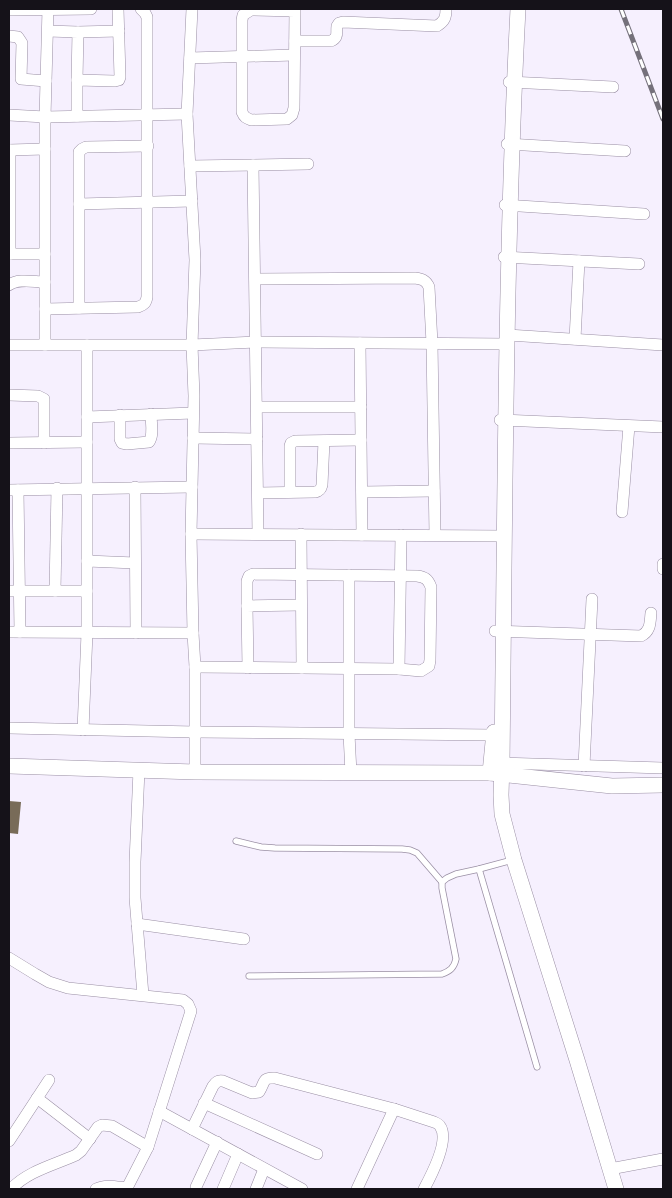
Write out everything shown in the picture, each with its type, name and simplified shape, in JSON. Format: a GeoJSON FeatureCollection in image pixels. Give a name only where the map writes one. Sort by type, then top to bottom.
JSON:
{"type":"FeatureCollection","features":[{"type":"Feature","properties":{"kind":"street"},"geometry":{"type":"LineString","coordinates":[[45,345],[45,117],[48,9]]}},
{"type":"Feature","properties":{"kind":"street"},"geometry":{"type":"LineString","coordinates":[[9,10],[91,9]]}},
{"type":"Feature","properties":{"kind":"street"},"geometry":{"type":"LineString","coordinates":[[78,80],[115,81],[120,77],[118,9]]}},
{"type":"Feature","properties":{"kind":"street"},"geometry":{"type":"LineString","coordinates":[[45,309],[138,307],[146,303],[148,202],[147,17],[141,9]]}},
{"type":"Feature","properties":{"kind":"street"},"geometry":{"type":"LineString","coordinates":[[192,9],[187,114],[195,260],[192,345],[194,413],[191,534],[195,667],[195,772]]}},
{"type":"Feature","properties":{"kind":"street"},"geometry":{"type":"LineString","coordinates":[[295,41],[331,41],[338,34],[337,26],[343,22],[437,26],[443,23],[446,18],[446,9]]}},
{"type":"Feature","properties":{"kind":"street"},"geometry":{"type":"LineString","coordinates":[[498,770],[503,420],[511,82],[510,9]]}},
{"type":"Feature","properties":{"kind":"street"},"geometry":{"type":"LineString","coordinates":[[511,82],[518,9]]}},
{"type":"Feature","properties":{"kind":"street"},"geometry":{"type":"LineString","coordinates":[[251,10],[295,10],[294,108],[292,115],[287,119],[247,119],[242,112],[243,15],[251,10]]}},
{"type":"Feature","properties":{"kind":"street"},"geometry":{"type":"LineString","coordinates":[[48,31],[119,31]]}},
{"type":"Feature","properties":{"kind":"street"},"geometry":{"type":"LineString","coordinates":[[77,116],[78,32]]}},
{"type":"Feature","properties":{"kind":"street"},"geometry":{"type":"LineString","coordinates":[[9,36],[18,37],[22,43],[21,79]]}},
{"type":"Feature","properties":{"kind":"street"},"geometry":{"type":"LineString","coordinates":[[190,58],[294,55]]}},
{"type":"Feature","properties":{"kind":"street"},"geometry":{"type":"LineString","coordinates":[[9,79],[46,81]]}},
{"type":"Feature","properties":{"kind":"street"},"geometry":{"type":"LineString","coordinates":[[511,82],[613,87]]}},
{"type":"Feature","properties":{"kind":"street"},"geometry":{"type":"LineString","coordinates":[[9,115],[45,117],[187,114]]}},
{"type":"Feature","properties":{"kind":"street"},"geometry":{"type":"LineString","coordinates":[[510,144],[625,151]]}},
{"type":"Feature","properties":{"kind":"street"},"geometry":{"type":"LineString","coordinates":[[80,308],[79,152],[86,148],[148,146]]}},
{"type":"Feature","properties":{"kind":"street"},"geometry":{"type":"LineString","coordinates":[[44,254],[9,254],[9,150],[45,149]]}},
{"type":"Feature","properties":{"kind":"street"},"geometry":{"type":"LineString","coordinates":[[190,166],[308,164]]}},
{"type":"Feature","properties":{"kind":"street"},"geometry":{"type":"LineString","coordinates":[[253,165],[258,534]]}},
{"type":"Feature","properties":{"kind":"street"},"geometry":{"type":"LineString","coordinates":[[79,204],[192,201]]}},
{"type":"Feature","properties":{"kind":"street"},"geometry":{"type":"LineString","coordinates":[[508,206],[644,214]]}},
{"type":"Feature","properties":{"kind":"street"},"geometry":{"type":"LineString","coordinates":[[507,257],[639,264]]}},
{"type":"Feature","properties":{"kind":"street"},"geometry":{"type":"LineString","coordinates":[[575,339],[579,260]]}},
{"type":"Feature","properties":{"kind":"street"},"geometry":{"type":"LineString","coordinates":[[255,279],[422,279],[427,282],[429,287],[432,343],[435,535]]}},
{"type":"Feature","properties":{"kind":"street"},"geometry":{"type":"LineString","coordinates":[[9,285],[16,281],[45,282]]}},
{"type":"Feature","properties":{"kind":"street"},"geometry":{"type":"LineString","coordinates":[[9,345],[192,345],[256,342],[432,343],[575,339],[663,345]]}},
{"type":"Feature","properties":{"kind":"street"},"geometry":{"type":"LineString","coordinates":[[360,343],[362,534]]}},
{"type":"Feature","properties":{"kind":"street"},"geometry":{"type":"LineString","coordinates":[[83,730],[87,632],[87,345]]}},
{"type":"Feature","properties":{"kind":"street"},"geometry":{"type":"LineString","coordinates":[[9,395],[38,396],[44,399],[44,443]]}},
{"type":"Feature","properties":{"kind":"street"},"geometry":{"type":"LineString","coordinates":[[257,407],[361,407]]}},
{"type":"Feature","properties":{"kind":"street"},"geometry":{"type":"LineString","coordinates":[[87,417],[194,413]]}},
{"type":"Feature","properties":{"kind":"street"},"geometry":{"type":"LineString","coordinates":[[120,416],[120,439],[122,443],[127,444],[149,442],[152,434],[151,414]]}},
{"type":"Feature","properties":{"kind":"street"},"geometry":{"type":"LineString","coordinates":[[503,420],[663,427]]}},
{"type":"Feature","properties":{"kind":"street"},"geometry":{"type":"LineString","coordinates":[[622,512],[629,426]]}},
{"type":"Feature","properties":{"kind":"street"},"geometry":{"type":"LineString","coordinates":[[193,438],[257,439]]}},
{"type":"Feature","properties":{"kind":"street"},"geometry":{"type":"LineString","coordinates":[[258,493],[315,492],[322,489],[324,440]]}},
{"type":"Feature","properties":{"kind":"street"},"geometry":{"type":"LineString","coordinates":[[290,492],[291,443],[295,441],[361,440]]}},
{"type":"Feature","properties":{"kind":"street"},"geometry":{"type":"LineString","coordinates":[[9,443],[87,442]]}},
{"type":"Feature","properties":{"kind":"street"},"geometry":{"type":"LineString","coordinates":[[192,486],[13,490],[14,632],[193,633]]}},
{"type":"Feature","properties":{"kind":"street"},"geometry":{"type":"LineString","coordinates":[[135,487],[136,632]]}},
{"type":"Feature","properties":{"kind":"street"},"geometry":{"type":"LineString","coordinates":[[55,591],[57,488]]}},
{"type":"Feature","properties":{"kind":"street"},"geometry":{"type":"LineString","coordinates":[[362,492],[434,491]]}},
{"type":"Feature","properties":{"kind":"street"},"geometry":{"type":"LineString","coordinates":[[191,534],[501,536]]}},
{"type":"Feature","properties":{"kind":"street"},"geometry":{"type":"LineString","coordinates":[[301,534],[302,668]]}},
{"type":"Feature","properties":{"kind":"street"},"geometry":{"type":"LineString","coordinates":[[399,669],[401,535]]}},
{"type":"Feature","properties":{"kind":"street"},"geometry":{"type":"LineString","coordinates":[[87,562],[135,563]]}},
{"type":"Feature","properties":{"kind":"street"},"geometry":{"type":"LineString","coordinates":[[663,564],[663,569]]}},
{"type":"Feature","properties":{"kind":"street"},"geometry":{"type":"LineString","coordinates":[[195,667],[248,668],[302,668],[349,669],[399,669],[421,671],[430,666],[431,587],[429,581],[425,577],[401,575],[253,574],[249,576],[247,581],[248,668]]}},
{"type":"Feature","properties":{"kind":"street"},"geometry":{"type":"LineString","coordinates":[[349,575],[349,734],[351,772]]}},
{"type":"Feature","properties":{"kind":"street"},"geometry":{"type":"LineString","coordinates":[[14,591],[87,591]]}},
{"type":"Feature","properties":{"kind":"street"},"geometry":{"type":"LineString","coordinates":[[584,766],[592,599]]}},
{"type":"Feature","properties":{"kind":"street"},"geometry":{"type":"LineString","coordinates":[[247,606],[301,605]]}},
{"type":"Feature","properties":{"kind":"street"},"geometry":{"type":"LineString","coordinates":[[500,631],[641,636],[649,630],[651,612]]}},
{"type":"Feature","properties":{"kind":"street"},"geometry":{"type":"LineString","coordinates":[[500,631],[494,734],[502,814],[514,860],[616,1189]]}},
{"type":"Feature","properties":{"kind":"street"},"geometry":{"type":"LineString","coordinates":[[9,728],[349,734],[494,734]]}},
{"type":"Feature","properties":{"kind":"street"},"geometry":{"type":"LineString","coordinates":[[9,766],[195,772],[498,770],[584,766],[663,768]]}},
{"type":"Feature","properties":{"kind":"street"},"geometry":{"type":"LineString","coordinates":[[139,770],[134,898],[143,995]]}},
{"type":"Feature","properties":{"kind":"street"},"geometry":{"type":"LineString","coordinates":[[498,770],[612,786],[663,785]]}},
{"type":"Feature","properties":{"kind":"street"},"geometry":{"type":"LineString","coordinates":[[137,924],[244,939]]}},
{"type":"Feature","properties":{"kind":"street"},"geometry":{"type":"LineString","coordinates":[[9,958],[49,982],[68,988],[183,1000],[188,1004],[191,1011],[148,1147],[129,1189],[108,1186],[101,1186],[96,1189]]}},
{"type":"Feature","properties":{"kind":"street"},"geometry":{"type":"LineString","coordinates":[[192,1129],[213,1086],[219,1080],[256,1093],[259,1092],[266,1079],[275,1078],[394,1109],[440,1125],[443,1131],[438,1159],[424,1189]]}},
{"type":"Feature","properties":{"kind":"street"},"geometry":{"type":"LineString","coordinates":[[9,1140],[49,1080]]}},
{"type":"Feature","properties":{"kind":"street"},"geometry":{"type":"LineString","coordinates":[[37,1098],[90,1139]]}},
{"type":"Feature","properties":{"kind":"street"},"geometry":{"type":"LineString","coordinates":[[204,1103],[317,1154]]}},
{"type":"Feature","properties":{"kind":"street"},"geometry":{"type":"LineString","coordinates":[[357,1189],[394,1109]]}},
{"type":"Feature","properties":{"kind":"street"},"geometry":{"type":"LineString","coordinates":[[159,1111],[302,1189]]}},
{"type":"Feature","properties":{"kind":"street"},"geometry":{"type":"LineString","coordinates":[[10,1189],[24,1178],[39,1170],[76,1155],[102,1125],[112,1126],[148,1147]]}},
{"type":"Feature","properties":{"kind":"street"},"geometry":{"type":"LineString","coordinates":[[196,1186],[217,1142]]}},
{"type":"Feature","properties":{"kind":"street"},"geometry":{"type":"LineString","coordinates":[[223,1189],[238,1154]]}},
{"type":"Feature","properties":{"kind":"street"},"geometry":{"type":"LineString","coordinates":[[610,1169],[663,1159]]}},
{"type":"Feature","properties":{"kind":"street"},"geometry":{"type":"LineString","coordinates":[[256,1189],[264,1169]]}},
{"type":"Feature","properties":{"kind":"lane"},"geometry":{"type":"LineString","coordinates":[[236,841],[274,848],[402,849],[417,853],[442,882],[456,959],[454,966],[449,972],[442,974],[249,976]]}},
{"type":"Feature","properties":{"kind":"lane"},"geometry":{"type":"LineString","coordinates":[[442,882],[456,874],[514,860]]}},
{"type":"Feature","properties":{"kind":"lane"},"geometry":{"type":"LineString","coordinates":[[479,869],[538,1067]]}},
{"type":"Feature","properties":{"kind":"building"},"geometry":{"type":"Polygon","coordinates":[[[9,801],[21,802],[18,834],[9,833],[9,801]]]}},
{"type":"Feature","properties":{"kind":"railway"},"geometry":{"type":"LineString","coordinates":[[621,9],[663,119]]}}]}
